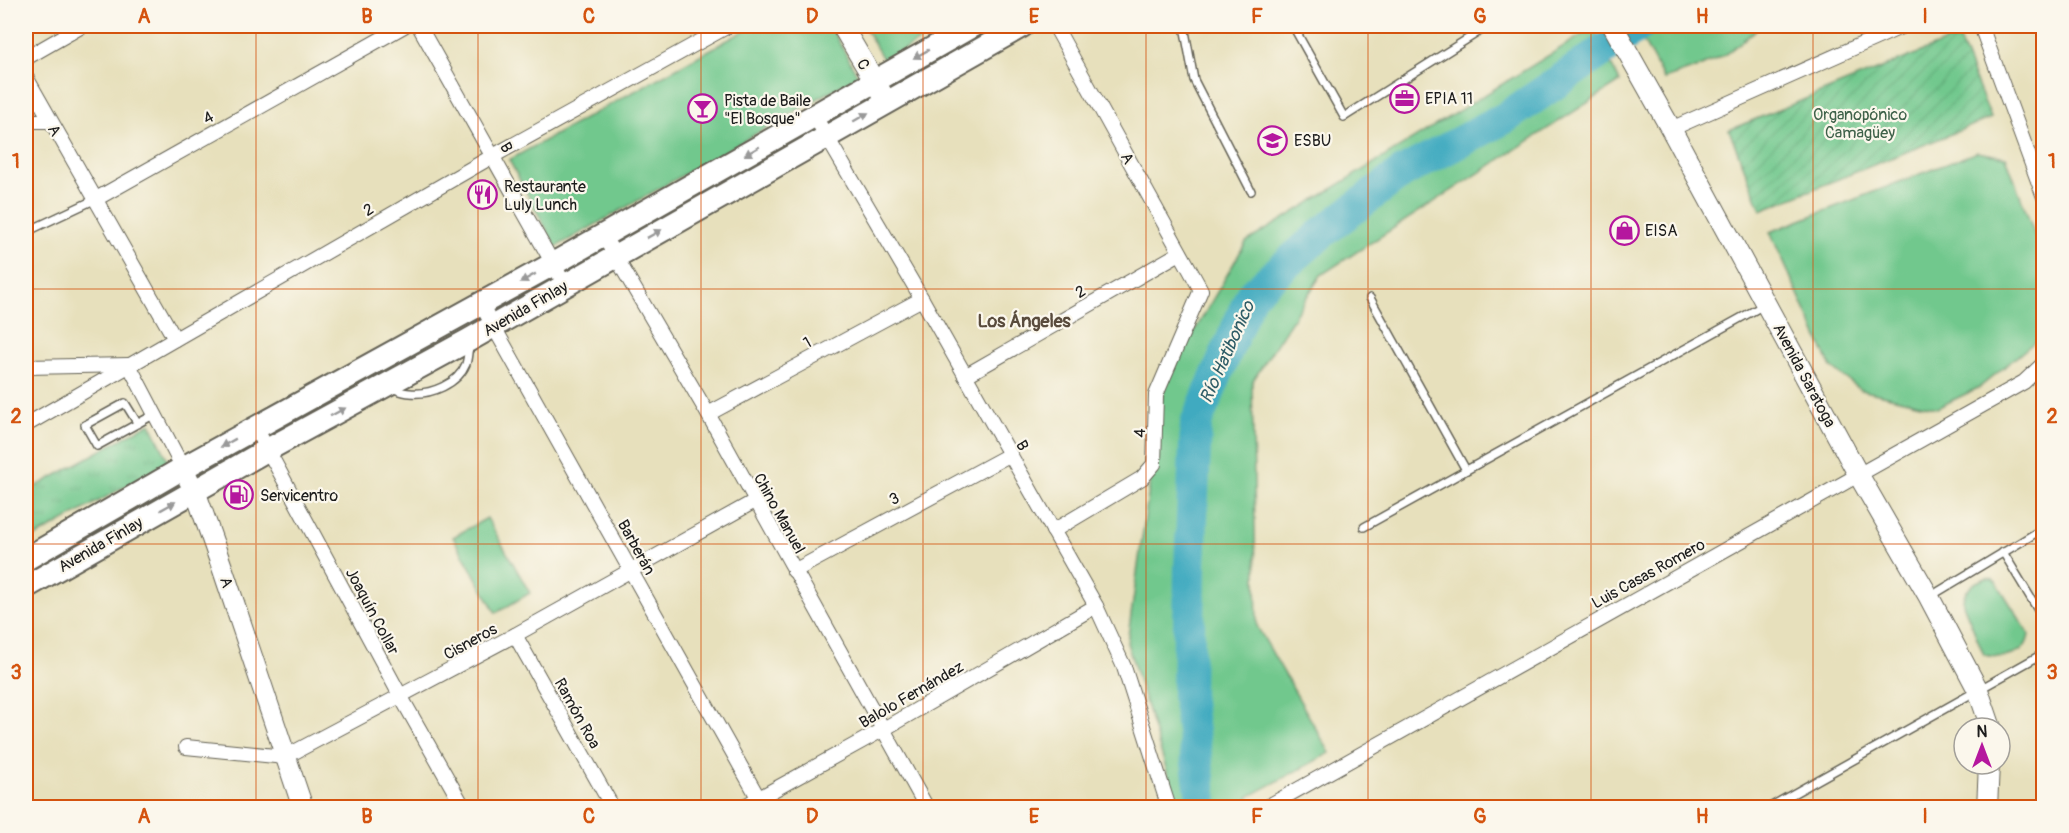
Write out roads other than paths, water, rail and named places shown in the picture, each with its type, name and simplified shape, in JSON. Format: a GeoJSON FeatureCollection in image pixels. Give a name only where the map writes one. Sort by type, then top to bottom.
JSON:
{"type":"FeatureCollection","features":[{"type":"Feature","properties":{"kind":"main road","name":"C"},"geometry":{"type":"LineString","coordinates":[[842,26],[887,102]]}},
{"type":"Feature","properties":{"kind":"main road","name":"Avenida Finlay"},"geometry":{"type":"LineString","coordinates":[[26,559],[183,468],[554,264],[972,26]]}},
{"type":"Feature","properties":{"kind":"main road","name":"Avenida Finlay"},"geometry":{"type":"LineString","coordinates":[[26,587],[267,450],[386,387],[1022,26]]}},
{"type":"Feature","properties":{"kind":"main road","name":"Avenida Saratoga"},"geometry":{"type":"LineString","coordinates":[[1613,26],[1858,474],[1929,597],[1978,690],[1987,716]]}},
{"type":"Feature","properties":{"kind":"main road","name":"A"},"geometry":{"type":"LineString","coordinates":[[183,468],[223,570],[303,807]]}},
{"type":"Feature","properties":{"kind":"main road"},"geometry":{"type":"LineString","coordinates":[[1987,807],[1988,776]]}},
{"type":"Feature","properties":{"kind":"street"},"geometry":{"type":"LineString","coordinates":[[26,57],[82,26]]}},
{"type":"Feature","properties":{"kind":"street","name":"4"},"geometry":{"type":"LineString","coordinates":[[96,200],[404,26]]}},
{"type":"Feature","properties":{"kind":"street","name":"B"},"geometry":{"type":"LineString","coordinates":[[419,26],[565,285]]}},
{"type":"Feature","properties":{"kind":"street","name":"2"},"geometry":{"type":"LineString","coordinates":[[26,425],[493,156],[728,26]]}},
{"type":"Feature","properties":{"kind":"street","name":"A"},"geometry":{"type":"LineString","coordinates":[[1055,26],[1202,290]]}},
{"type":"Feature","properties":{"kind":"street"},"geometry":{"type":"LineString","coordinates":[[1671,129],[1903,26]]}},
{"type":"Feature","properties":{"kind":"street"},"geometry":{"type":"LineString","coordinates":[[1981,26],[2043,197]]}},
{"type":"Feature","properties":{"kind":"street","name":"A"},"geometry":{"type":"LineString","coordinates":[[26,77],[175,339]]}},
{"type":"Feature","properties":{"kind":"street","name":"B"},"geometry":{"type":"LineString","coordinates":[[814,115],[922,299],[1096,606],[1124,667],[1169,807]]}},
{"type":"Feature","properties":{"kind":"street"},"geometry":{"type":"LineString","coordinates":[[26,121],[50,121]]}},
{"type":"Feature","properties":{"kind":"street","name":"Chino Manuel"},"geometry":{"type":"LineString","coordinates":[[603,235],[708,414],[882,730],[927,807]]}},
{"type":"Feature","properties":{"kind":"street","name":"2"},"geometry":{"type":"LineString","coordinates":[[965,375],[1180,253]]}},
{"type":"Feature","properties":{"kind":"street","name":"4"},"geometry":{"type":"LineString","coordinates":[[1053,531],[1151,471],[1154,464],[1156,395],[1202,290]]}},
{"type":"Feature","properties":{"kind":"street","name":"1"},"geometry":{"type":"LineString","coordinates":[[708,414],[922,299]]}},
{"type":"Feature","properties":{"kind":"street","name":"Barberán"},"geometry":{"type":"LineString","coordinates":[[481,304],[761,803]]}},
{"type":"Feature","properties":{"kind":"street","name":"Luis Casas Romero"},"geometry":{"type":"LineString","coordinates":[[1264,807],[2024,382],[2043,363]]}},
{"type":"Feature","properties":{"kind":"street"},"geometry":{"type":"LineString","coordinates":[[26,367],[129,365]]}},
{"type":"Feature","properties":{"kind":"street","name":"A"},"geometry":{"type":"LineString","coordinates":[[129,365],[183,468]]}},
{"type":"Feature","properties":{"kind":"street","name":"Joaquín Collar"},"geometry":{"type":"LineString","coordinates":[[256,428],[401,697],[464,807]]}},
{"type":"Feature","properties":{"kind":"street","name":"3"},"geometry":{"type":"LineString","coordinates":[[794,571],[1009,455]]}},
{"type":"Feature","properties":{"kind":"street","name":"Cisneros"},"geometry":{"type":"LineString","coordinates":[[285,757],[515,635],[755,501]]}},
{"type":"Feature","properties":{"kind":"street","name":"Balolo Fernández"},"geometry":{"type":"LineString","coordinates":[[741,807],[761,803],[1096,606]]}},
{"type":"Feature","properties":{"kind":"street","name":"Ramón Roa"},"geometry":{"type":"LineString","coordinates":[[515,635],[613,807]]}},
{"type":"Feature","properties":{"kind":"street"},"geometry":{"type":"LineString","coordinates":[[186,747],[285,757]]}},
{"type":"Feature","properties":{"kind":"lane"},"geometry":{"type":"LineString","coordinates":[[1184,26],[1194,80],[1251,191]]}},
{"type":"Feature","properties":{"kind":"lane"},"geometry":{"type":"LineString","coordinates":[[1293,26],[1344,117],[1488,26]]}},
{"type":"Feature","properties":{"kind":"lane","name":"4"},"geometry":{"type":"LineString","coordinates":[[26,232],[96,200]]}},
{"type":"Feature","properties":{"kind":"lane"},"geometry":{"type":"LineString","coordinates":[[1370,298],[1467,470]]}},
{"type":"Feature","properties":{"kind":"lane"},"geometry":{"type":"LineString","coordinates":[[1364,527],[1766,304]]}},
{"type":"Feature","properties":{"kind":"lane"},"geometry":{"type":"LineString","coordinates":[[138,424],[125,403],[85,425],[97,446],[138,424],[155,414]]}},
{"type":"Feature","properties":{"kind":"lane"},"geometry":{"type":"LineString","coordinates":[[1929,597],[2043,528]]}},
{"type":"Feature","properties":{"kind":"lane"},"geometry":{"type":"LineString","coordinates":[[2003,552],[2043,621]]}},
{"type":"Feature","properties":{"kind":"lane"},"geometry":{"type":"LineString","coordinates":[[1768,807],[2043,653]]}},
{"type":"Feature","properties":{"kind":"lane"},"geometry":{"type":"LineString","coordinates":[[1987,807],[1996,807]]}},
{"type":"Feature","properties":{"kind":"waterway","name":"Río Hatibonico"},"geometry":{"type":"LineString","coordinates":[[1203,808],[1188,694],[1196,423],[1251,295],[1323,232],[1401,173],[1505,118],[1639,26]]}},
{"type":"Feature","properties":{"kind":"place","name":"EPIA 11"},"geometry":{"type":"Point","coordinates":[1404,98]}},
{"type":"Feature","properties":{"kind":"place","name":"Pista de Baile \"El Bosque\""},"geometry":{"type":"Point","coordinates":[703,109]}},
{"type":"Feature","properties":{"kind":"place","name":"ESBU"},"geometry":{"type":"Point","coordinates":[1273,140]}},
{"type":"Feature","properties":{"kind":"place","name":"Restaurante Luly Lunch"},"geometry":{"type":"Point","coordinates":[483,195]}},
{"type":"Feature","properties":{"kind":"place","name":"EISA"},"geometry":{"type":"Point","coordinates":[1624,230]}},
{"type":"Feature","properties":{"kind":"place","name":"Servicentro"},"geometry":{"type":"Point","coordinates":[239,495]}},
{"type":"Feature","properties":{"kind":"district","name":"Los Ángeles"},"geometry":{"type":"Point","coordinates":[1024,321]}},
{"type":"Feature","properties":{"kind":"park label","name":"Organopónico Camagüey"},"geometry":{"type":"Point","coordinates":[1860,123]}}]}
